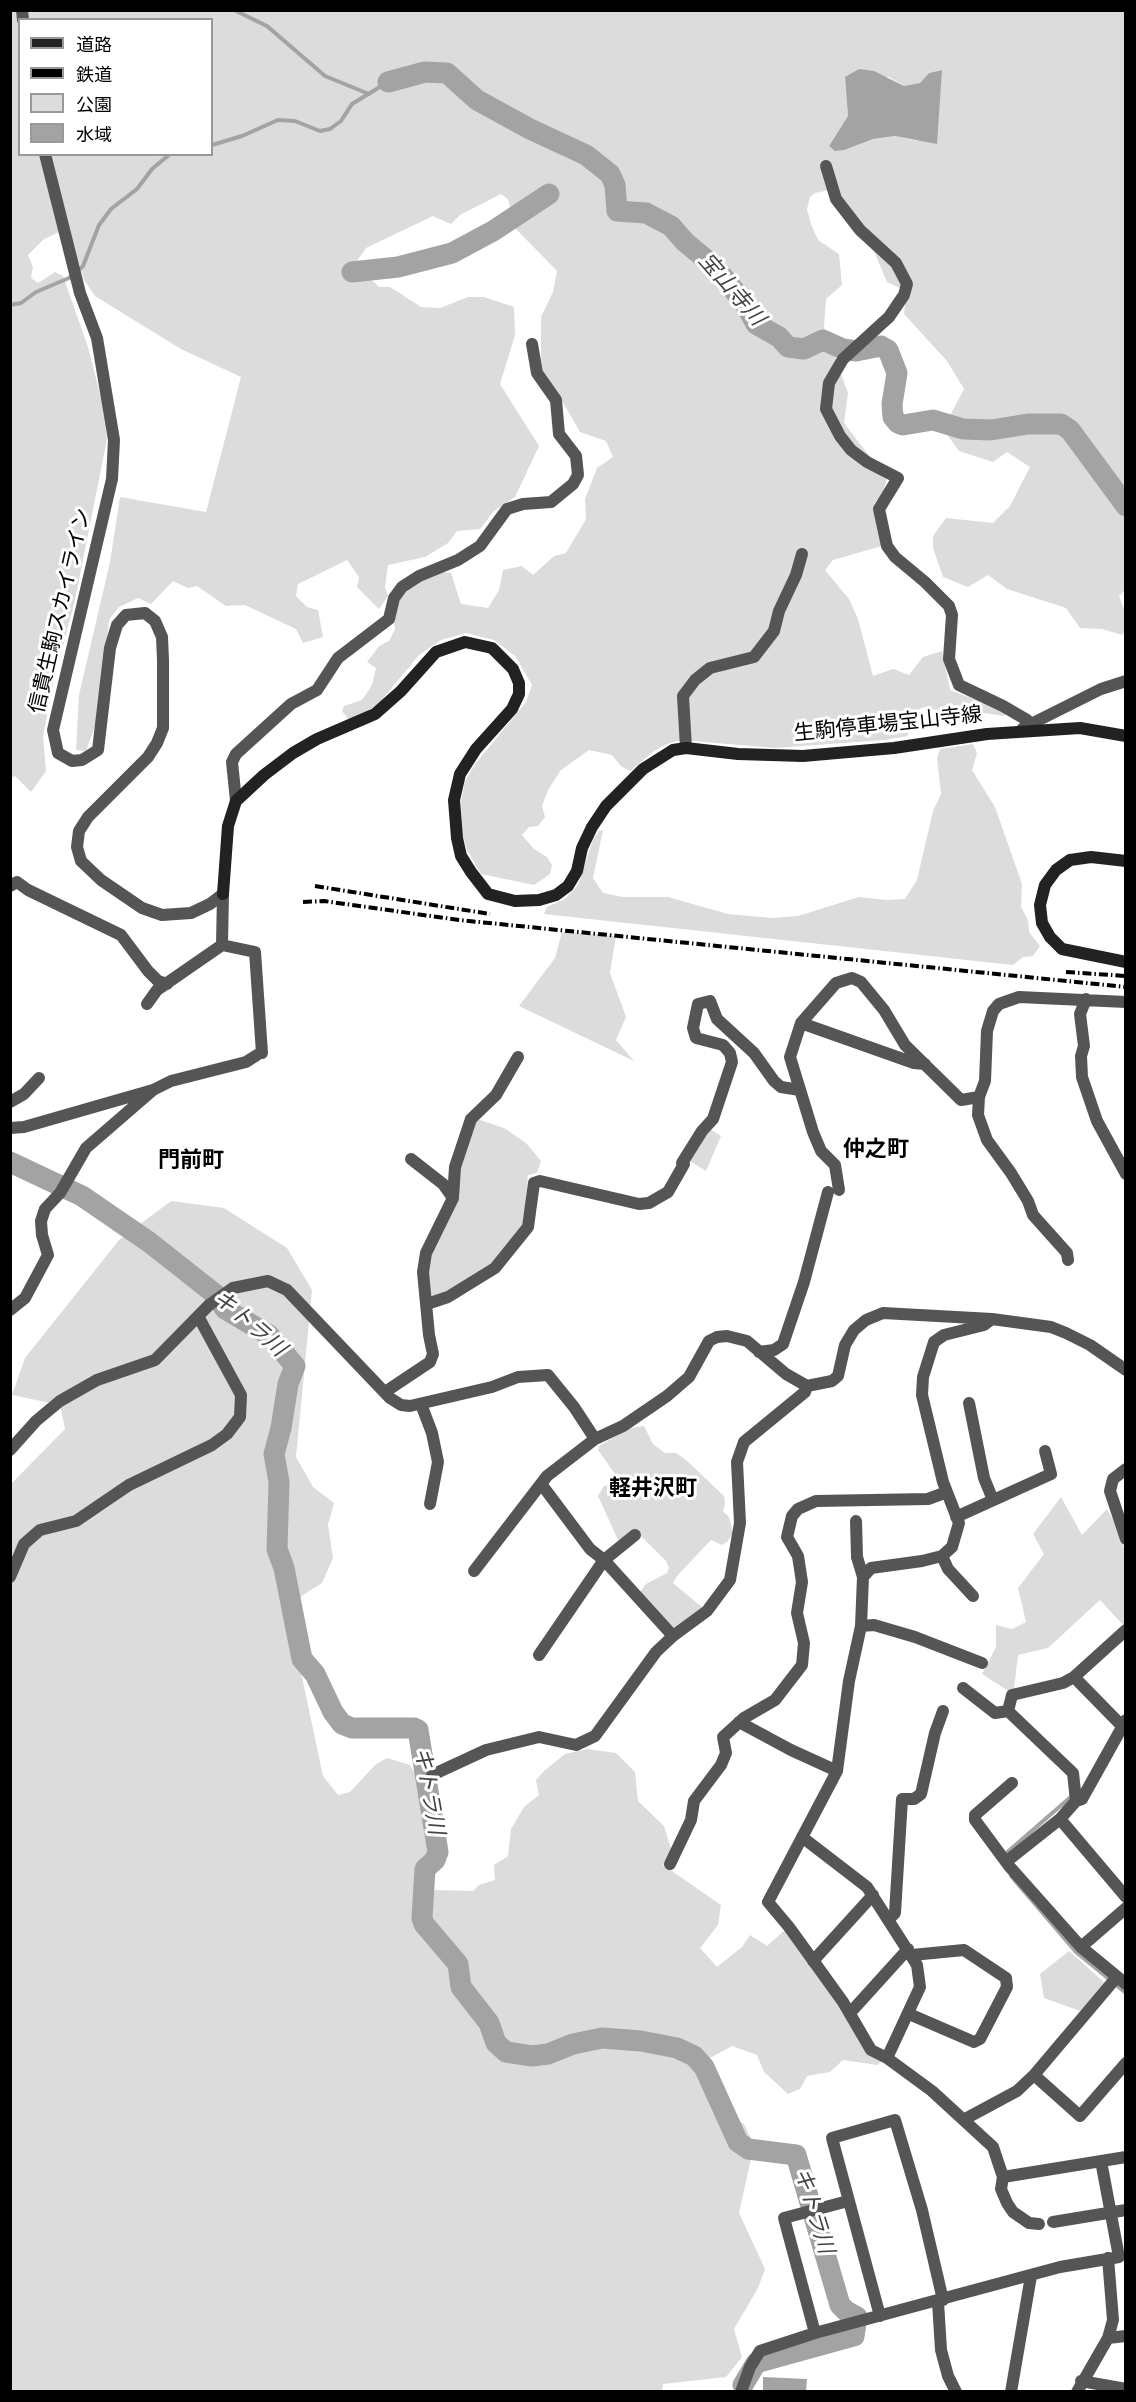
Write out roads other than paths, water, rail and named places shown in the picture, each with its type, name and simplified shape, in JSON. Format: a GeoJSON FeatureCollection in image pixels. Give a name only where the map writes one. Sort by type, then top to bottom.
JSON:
{"type":"FeatureCollection","features":[{"type":"Feature","properties":{"kind":"main road","name":"生駒停車場宝山寺線"},"geometry":{"type":"LineString","coordinates":[[236,801],[264,775],[293,753],[317,738],[375,714],[390,702],[436,652],[465,642],[492,648],[513,669],[519,683],[519,694],[512,709],[476,749],[460,774],[454,800],[457,838],[462,856],[489,894],[501,899],[528,902],[556,895],[567,886],[577,871],[582,848],[592,827],[624,786],[663,755],[673,750],[686,748],[738,754],[826,755],[1014,733],[1080,728],[1125,736]]}},
{"type":"Feature","properties":{"kind":"main road"},"geometry":{"type":"LineString","coordinates":[[223,894],[228,826],[236,801]]}},
{"type":"Feature","properties":{"kind":"main road"},"geometry":{"type":"LineString","coordinates":[[1125,861],[1091,857],[1070,860],[1056,870],[1046,885],[1040,905],[1042,923],[1050,937],[1062,949],[1125,962]]}},
{"type":"Feature","properties":{"kind":"street","name":"信貴生駒スカイライン"},"geometry":{"type":"LineString","coordinates":[[46,156],[73,266],[97,338],[114,440],[112,479],[53,730],[58,753],[72,761],[82,760],[98,750],[110,648],[121,619],[132,612],[150,616],[162,637],[163,728],[157,743],[148,757],[88,817],[79,831],[77,847],[81,861],[100,880],[142,908],[162,915],[191,913],[210,904],[223,894]]}},
{"type":"Feature","properties":{"kind":"street"},"geometry":{"type":"LineString","coordinates":[[826,166],[836,199],[860,230],[896,263],[907,284],[904,295],[889,317],[843,359],[829,383],[826,409],[840,436],[851,450],[867,462],[898,478],[879,509],[886,546],[949,606],[952,615],[949,659],[959,685],[1003,706],[1027,720],[1028,724]]}},
{"type":"Feature","properties":{"kind":"street"},"geometry":{"type":"LineString","coordinates":[[236,801],[232,762],[236,754],[291,705],[317,690],[338,658],[389,619],[394,598],[402,587],[419,576],[459,560],[480,546],[507,509],[523,504],[551,502],[573,484],[578,475],[576,456],[559,434],[556,400],[537,373],[532,344]]}},
{"type":"Feature","properties":{"kind":"street"},"geometry":{"type":"LineString","coordinates":[[686,748],[683,696],[695,680],[710,669],[754,657],[774,631],[779,611],[796,575],[802,554]]}},
{"type":"Feature","properties":{"kind":"street"},"geometry":{"type":"LineString","coordinates":[[1014,733],[1101,689],[1125,681]]}},
{"type":"Feature","properties":{"kind":"street"},"geometry":{"type":"LineString","coordinates":[[10,886],[17,882],[28,890],[121,934],[148,971],[158,981],[167,984]]}},
{"type":"Feature","properties":{"kind":"street"},"geometry":{"type":"LineString","coordinates":[[222,945],[223,894]]}},
{"type":"Feature","properties":{"kind":"street"},"geometry":{"type":"LineString","coordinates":[[10,1128],[24,1127],[153,1090],[171,1081],[246,1062],[260,1054],[255,952],[222,945],[157,990],[147,1004]]}},
{"type":"Feature","properties":{"kind":"street"},"geometry":{"type":"LineString","coordinates":[[759,1352],[774,1350],[783,1344],[833,1191],[835,1165],[821,1151],[790,1057],[801,1023],[836,983],[852,978],[861,982],[884,1010],[905,1045],[961,1100],[979,1097]]}},
{"type":"Feature","properties":{"kind":"street"},"geometry":{"type":"LineString","coordinates":[[1068,1260],[1067,1253],[1033,1215],[1028,1201],[1011,1173],[987,1140],[978,1115],[979,1097],[986,1081],[987,1031],[993,1011],[999,1004],[1019,997],[1125,1002]]}},
{"type":"Feature","properties":{"kind":"street"},"geometry":{"type":"LineString","coordinates":[[1086,999],[1080,1014],[1084,1046],[1081,1056],[1082,1077],[1096,1121],[1125,1174]]}},
{"type":"Feature","properties":{"kind":"street"},"geometry":{"type":"LineString","coordinates":[[427,1304],[448,1297],[495,1268],[528,1227],[534,1183],[540,1181],[639,1204],[650,1203],[668,1192],[702,1131],[713,1119],[732,1062],[730,1053],[723,1045],[696,1038],[693,1028],[698,1005],[710,1001],[717,1019],[754,1053],[774,1081],[781,1087],[800,1090]]}},
{"type":"Feature","properties":{"kind":"street"},"geometry":{"type":"LineString","coordinates":[[801,1023],[914,1063],[925,1064]]}},
{"type":"Feature","properties":{"kind":"street"},"geometry":{"type":"LineString","coordinates":[[385,1392],[430,1362],[433,1354],[426,1313],[427,1304],[424,1298],[423,1272],[426,1253],[453,1198],[455,1167],[471,1119],[496,1095],[518,1056]]}},
{"type":"Feature","properties":{"kind":"street"},"geometry":{"type":"LineString","coordinates":[[10,1102],[24,1094],[39,1078]]}},
{"type":"Feature","properties":{"kind":"street"},"geometry":{"type":"LineString","coordinates":[[10,1310],[25,1298],[48,1255],[42,1235],[41,1221],[45,1209],[63,1188],[86,1148],[153,1090]]}},
{"type":"Feature","properties":{"kind":"street"},"geometry":{"type":"LineString","coordinates":[[411,1159],[443,1184],[453,1198]]}},
{"type":"Feature","properties":{"kind":"street"},"geometry":{"type":"LineString","coordinates":[[10,1450],[36,1420],[60,1401],[97,1380],[155,1360],[198,1316],[233,1288],[268,1281],[287,1290],[385,1392],[401,1405],[421,1404],[492,1387],[518,1377],[548,1375],[574,1407],[595,1439]]}},
{"type":"Feature","properties":{"kind":"street"},"geometry":{"type":"LineString","coordinates":[[474,1571],[547,1476],[595,1439],[638,1416],[680,1386],[689,1377],[709,1341],[717,1336],[739,1338],[786,1374],[807,1386],[832,1381],[838,1376],[845,1345],[854,1330],[866,1320],[883,1313],[918,1317],[940,1314],[1051,1327],[1090,1345],[1125,1370]]}},
{"type":"Feature","properties":{"kind":"street"},"geometry":{"type":"LineString","coordinates":[[10,1577],[24,1544],[40,1530],[75,1521],[129,1485],[212,1445],[226,1434],[240,1417],[241,1395],[198,1316]]}},
{"type":"Feature","properties":{"kind":"street"},"geometry":{"type":"LineString","coordinates":[[863,1577],[870,1568],[942,1556],[952,1547],[959,1523],[947,1492],[922,1395],[928,1358],[934,1342],[944,1335],[984,1325],[992,1319]]}},
{"type":"Feature","properties":{"kind":"street"},"geometry":{"type":"LineString","coordinates":[[432,1775],[486,1750],[539,1737],[576,1745],[595,1736],[638,1674],[673,1636],[707,1611],[730,1580],[740,1522],[736,1462],[744,1442],[805,1392],[807,1386]]}},
{"type":"Feature","properties":{"kind":"street"},"geometry":{"type":"LineString","coordinates":[[969,1403],[984,1478],[993,1500]]}},
{"type":"Feature","properties":{"kind":"street"},"geometry":{"type":"LineString","coordinates":[[421,1404],[432,1433],[438,1462],[430,1504]]}},
{"type":"Feature","properties":{"kind":"street"},"geometry":{"type":"LineString","coordinates":[[956,1517],[1051,1474],[1045,1451]]}},
{"type":"Feature","properties":{"kind":"street"},"geometry":{"type":"LineString","coordinates":[[1125,1470],[1113,1479],[1110,1491],[1125,1539]]}},
{"type":"Feature","properties":{"kind":"street"},"geometry":{"type":"LineString","coordinates":[[542,1485],[590,1549],[604,1560],[673,1636]]}},
{"type":"Feature","properties":{"kind":"street"},"geometry":{"type":"LineString","coordinates":[[670,1864],[691,1820],[694,1801],[722,1765],[726,1753],[723,1737],[739,1722],[775,1700],[802,1665],[804,1643],[796,1613],[802,1582],[798,1556],[787,1537],[792,1516],[798,1509],[816,1501],[928,1499],[947,1492]]}},
{"type":"Feature","properties":{"kind":"street"},"geometry":{"type":"LineString","coordinates":[[856,1521],[857,1557],[863,1577],[861,1626],[849,1681],[837,1771],[768,1902],[850,2013],[871,2050],[887,2058],[965,2119],[993,2147],[1004,2177],[1001,2189],[1013,2212],[1029,2223],[1039,2224]]}},
{"type":"Feature","properties":{"kind":"street"},"geometry":{"type":"LineString","coordinates":[[539,1655],[604,1560],[635,1535]]}},
{"type":"Feature","properties":{"kind":"street"},"geometry":{"type":"LineString","coordinates":[[942,1556],[948,1569],[973,1596]]}},
{"type":"Feature","properties":{"kind":"street"},"geometry":{"type":"LineString","coordinates":[[861,1626],[874,1625],[915,1637],[982,1663]]}},
{"type":"Feature","properties":{"kind":"street"},"geometry":{"type":"LineString","coordinates":[[1008,1711],[1012,1695],[1063,1683],[1074,1677],[1125,1630]]}},
{"type":"Feature","properties":{"kind":"street"},"geometry":{"type":"LineString","coordinates":[[1007,1861],[1060,1819],[1076,1801],[1082,1799],[1124,1722],[1074,1677]]}},
{"type":"Feature","properties":{"kind":"street"},"geometry":{"type":"LineString","coordinates":[[963,1688],[995,1713],[1008,1711]]}},
{"type":"Feature","properties":{"kind":"street"},"geometry":{"type":"LineString","coordinates":[[889,1918],[895,1913],[902,1799],[914,1799],[921,1794],[935,1733],[944,1711]]}},
{"type":"Feature","properties":{"kind":"street"},"geometry":{"type":"LineString","coordinates":[[1008,1711],[1073,1773],[1076,1801]]}},
{"type":"Feature","properties":{"kind":"street"},"geometry":{"type":"LineString","coordinates":[[739,1722],[837,1771]]}},
{"type":"Feature","properties":{"kind":"street"},"geometry":{"type":"LineString","coordinates":[[965,2119],[1017,2091],[1121,1981],[1081,1947],[1009,1866],[975,1820],[975,1815],[1012,1783]]}},
{"type":"Feature","properties":{"kind":"street"},"geometry":{"type":"LineString","coordinates":[[1060,1819],[1125,1897]]}},
{"type":"Feature","properties":{"kind":"street"},"geometry":{"type":"LineString","coordinates":[[802,1837],[867,1887],[910,1952],[920,1976],[920,1987],[887,2058]]}},
{"type":"Feature","properties":{"kind":"street"},"geometry":{"type":"LineString","coordinates":[[813,1961],[873,1895]]}},
{"type":"Feature","properties":{"kind":"street"},"geometry":{"type":"LineString","coordinates":[[1081,1947],[1125,1908]]}},
{"type":"Feature","properties":{"kind":"street"},"geometry":{"type":"LineString","coordinates":[[850,2013],[910,1952],[964,1950],[1006,1978],[1007,1987],[980,2039],[974,2043],[909,2014]]}},
{"type":"Feature","properties":{"kind":"street"},"geometry":{"type":"LineString","coordinates":[[1034,2075],[1080,2116],[1125,2063]]}},
{"type":"Feature","properties":{"kind":"street"},"geometry":{"type":"LineString","coordinates":[[880,2316],[832,2138],[895,2120],[922,2210],[940,2301],[941,2350],[948,2376],[956,2391]]}},
{"type":"Feature","properties":{"kind":"street"},"geometry":{"type":"LineString","coordinates":[[1004,2177],[1125,2157]]}},
{"type":"Feature","properties":{"kind":"street"},"geometry":{"type":"LineString","coordinates":[[1101,2161],[1118,2258],[1119,2299],[1108,2338],[1079,2386],[1125,2389]]}},
{"type":"Feature","properties":{"kind":"street"},"geometry":{"type":"LineString","coordinates":[[815,2333],[784,2218],[848,2201]]}},
{"type":"Feature","properties":{"kind":"street"},"geometry":{"type":"LineString","coordinates":[[1053,2222],[1125,2210]]}},
{"type":"Feature","properties":{"kind":"street"},"geometry":{"type":"LineString","coordinates":[[741,2391],[750,2367],[759,2352],[815,2333],[1060,2267],[1118,2258]]}},
{"type":"Feature","properties":{"kind":"street"},"geometry":{"type":"LineString","coordinates":[[1011,2391],[1030,2276]]}},
{"type":"Feature","properties":{"kind":"street"},"geometry":{"type":"LineString","coordinates":[[1108,2338],[1125,2336]]}},
{"type":"Feature","properties":{"kind":"water"},"geometry":{"type":"Polygon","coordinates":[[[859,69],[874,71],[904,86],[920,83],[929,73],[942,70],[937,144],[895,136],[873,139],[844,150],[835,151],[829,146],[848,116],[845,77],[859,69]]]}},
{"type":"Feature","properties":{"kind":"water"},"geometry":{"type":"Polygon","coordinates":[[[763,2377],[807,2379],[806,2391],[763,2391],[763,2377]]]}},
{"type":"Feature","properties":{"kind":"waterway","name":"宝山寺川"},"geometry":{"type":"LineString","coordinates":[[234,10],[267,26],[325,76],[369,94]]}},
{"type":"Feature","properties":{"kind":"waterway","name":"宝山寺川"},"geometry":{"type":"LineString","coordinates":[[388,82],[425,72],[447,73],[477,100],[530,129],[586,155],[610,174],[615,185],[617,211],[646,213],[671,226],[685,242],[714,266],[746,305],[756,324],[779,337],[788,347],[804,349],[823,340],[843,349],[856,351],[881,346],[888,350],[897,373],[892,404],[893,417],[898,423],[903,425],[933,420],[963,429],[991,430],[1028,424],[1061,424],[1070,430],[1126,506]]}},
{"type":"Feature","properties":{"kind":"waterway","name":"宝山寺川"},"geometry":{"type":"LineString","coordinates":[[213,145],[242,136],[278,120],[295,121],[320,131],[330,129],[341,121],[352,104],[388,82]]}},
{"type":"Feature","properties":{"kind":"waterway","name":"宝山寺川"},"geometry":{"type":"LineString","coordinates":[[10,305],[21,303],[36,292],[69,278],[83,266],[99,225],[111,209],[137,189],[152,169],[168,156]]}},
{"type":"Feature","properties":{"kind":"waterway","name":"宝山寺川"},"geometry":{"type":"LineString","coordinates":[[352,272],[398,267],[452,253],[493,231],[549,194]]}},
{"type":"Feature","properties":{"kind":"waterway","name":"キトラ川"},"geometry":{"type":"LineString","coordinates":[[10,1162],[82,1196],[149,1242],[215,1294],[225,1309],[269,1335],[295,1366],[288,1384],[274,1454],[279,1482],[277,1549],[284,1568],[302,1659],[315,1674],[333,1712],[342,1724],[352,1728],[414,1728],[418,1730],[438,1852],[435,1860],[425,1869],[422,1918],[424,1924],[458,1964],[461,1987],[489,2023],[496,2043],[506,2052],[532,2056],[548,2054],[573,2044],[602,2038],[641,2041],[677,2048],[694,2056],[704,2067],[738,2142],[748,2149],[796,2155],[840,2305],[857,2317],[854,2336],[756,2363],[743,2385]]}},
{"type":"Feature","properties":{"kind":"waterway"},"geometry":{"type":"LineString","coordinates":[[1004,1855],[1073,1795]]}},
{"type":"Feature","properties":{"kind":"waterway"},"geometry":{"type":"LineString","coordinates":[[1011,1876],[1076,1952],[1126,1993]]}},
{"type":"Feature","properties":{"kind":"railway"},"geometry":{"type":"LineString","coordinates":[[315,886],[490,914]]}},
{"type":"Feature","properties":{"kind":"railway"},"geometry":{"type":"LineString","coordinates":[[303,902],[324,901],[459,920],[1126,987]]}},
{"type":"Feature","properties":{"kind":"railway"},"geometry":{"type":"LineString","coordinates":[[1066,972],[1126,976]]}},
{"type":"Feature","properties":{"kind":"district","name":"仲之町"},"geometry":{"type":"Point","coordinates":[876,1150]}},
{"type":"Feature","properties":{"kind":"district","name":"門前町"},"geometry":{"type":"Point","coordinates":[191,1161]}},
{"type":"Feature","properties":{"kind":"district","name":"軽井沢町"},"geometry":{"type":"Point","coordinates":[653,1489]}}]}
